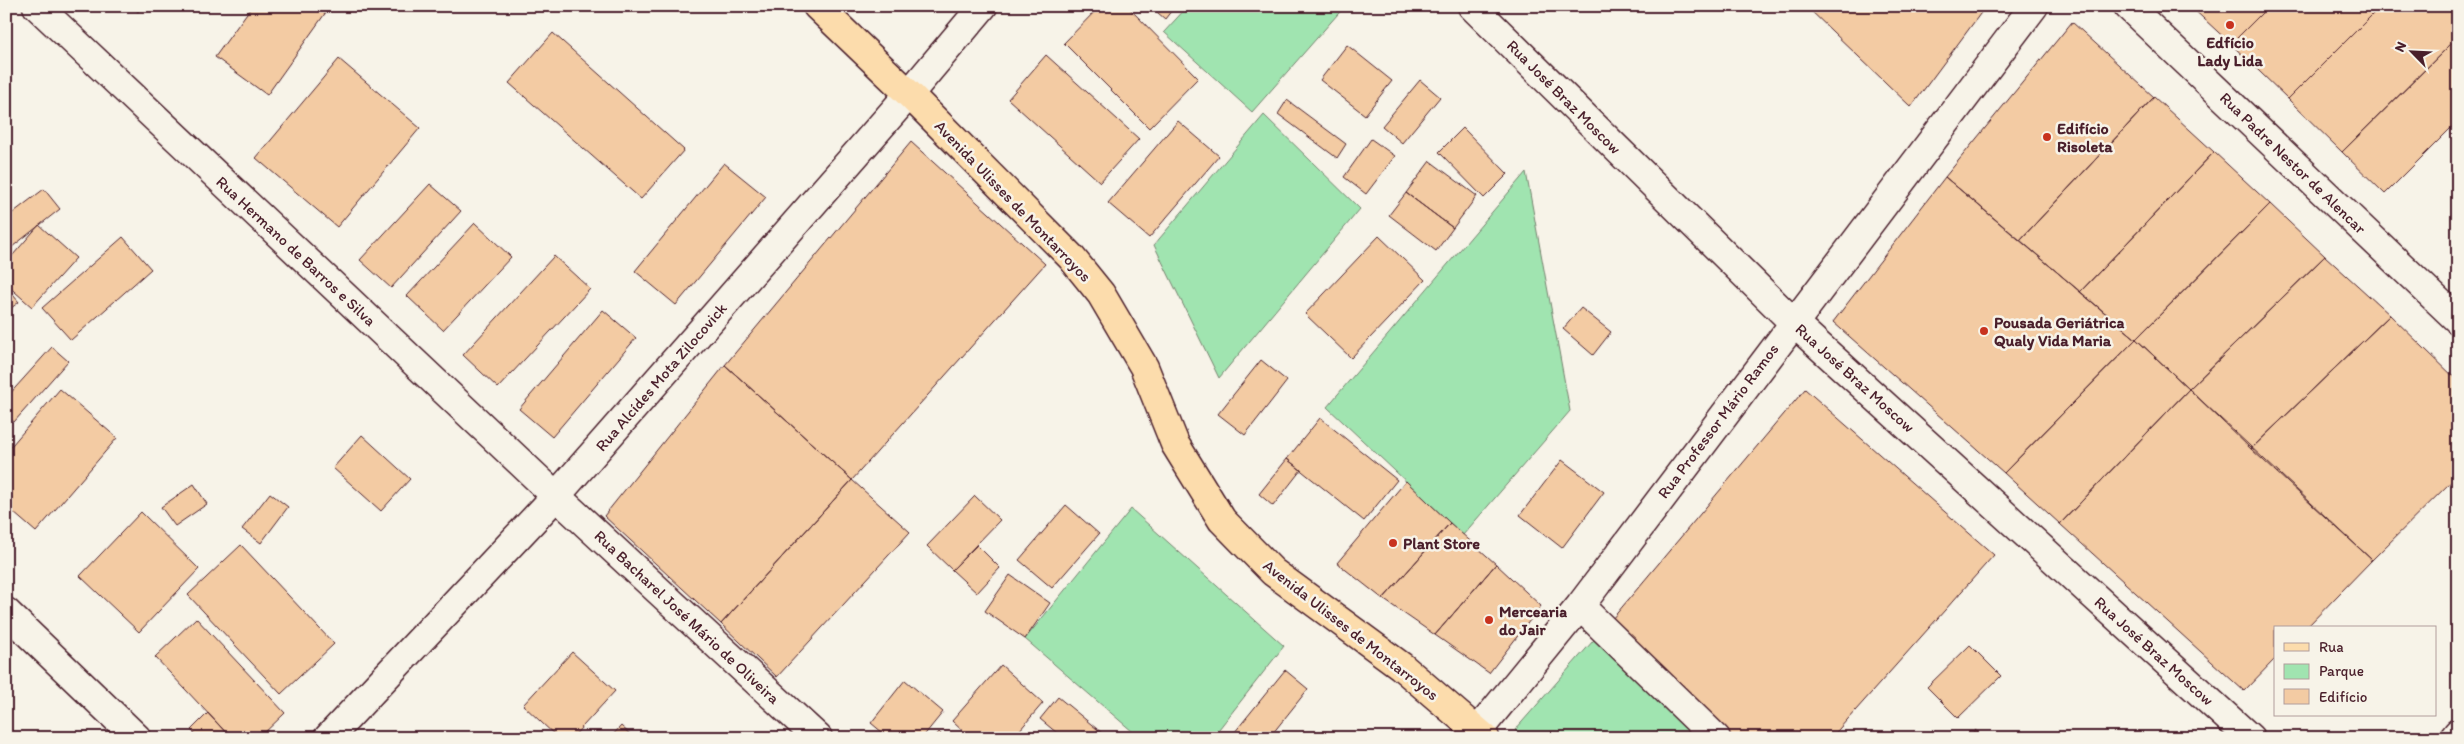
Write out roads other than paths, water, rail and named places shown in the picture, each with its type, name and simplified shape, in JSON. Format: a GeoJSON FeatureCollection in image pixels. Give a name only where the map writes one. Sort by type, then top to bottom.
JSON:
{"type":"FeatureCollection","features":[{"type":"Feature","properties":{"kind":"main road","name":"Avenida Ulisses de Montarroyos"},"geometry":{"type":"LineString","coordinates":[[817,6],[910,94],[1071,257],[1101,294],[1144,367],[1175,444],[1222,520],[1273,572],[1401,666],[1478,736]]}},
{"type":"Feature","properties":{"kind":"street","name":"Rua Hermano de Barros e Silva"},"geometry":{"type":"LineString","coordinates":[[37,6],[556,496]]}},
{"type":"Feature","properties":{"kind":"street","name":"Rua Alcídes Mota Zilocovick"},"geometry":{"type":"LineString","coordinates":[[328,738],[556,496],[910,94],[982,6]]}},
{"type":"Feature","properties":{"kind":"street","name":"Rua José Braz Moscow"},"geometry":{"type":"LineString","coordinates":[[1472,6],[1793,322],[2250,738]]}},
{"type":"Feature","properties":{"kind":"street","name":"Rua Professor Mário Ramos"},"geometry":{"type":"LineString","coordinates":[[1478,736],[1580,606],[1793,322],[2034,6]]}},
{"type":"Feature","properties":{"kind":"street","name":"Rua Padre Nestor de Alencar"},"geometry":{"type":"LineString","coordinates":[[2128,6],[2458,320]]}},
{"type":"Feature","properties":{"kind":"street","name":"Rua Bacharel José Mário de Oliveira"},"geometry":{"type":"LineString","coordinates":[[556,496],[818,738]]}},
{"type":"Feature","properties":{"kind":"street"},"geometry":{"type":"LineString","coordinates":[[1580,606],[1716,738]]}},
{"type":"Feature","properties":{"kind":"street"},"geometry":{"type":"LineString","coordinates":[[6,612],[137,738]]}},
{"type":"Feature","properties":{"kind":"street"},"geometry":{"type":"LineString","coordinates":[[2454,738],[2458,734]]}},
{"type":"Feature","properties":{"kind":"place","name":"Edfício Lady Lida"},"geometry":{"type":"Point","coordinates":[2230,25]}},
{"type":"Feature","properties":{"kind":"place","name":"Edifício Risoleta"},"geometry":{"type":"Point","coordinates":[2047,137]}},
{"type":"Feature","properties":{"kind":"place","name":"Pousada Geriátrica Qualy Vida Maria"},"geometry":{"type":"Point","coordinates":[1984,331]}},
{"type":"Feature","properties":{"kind":"place","name":"Plant Store"},"geometry":{"type":"Point","coordinates":[1393,543]}},
{"type":"Feature","properties":{"kind":"place","name":"Mercearia do Jair"},"geometry":{"type":"Point","coordinates":[1489,620]}}]}
